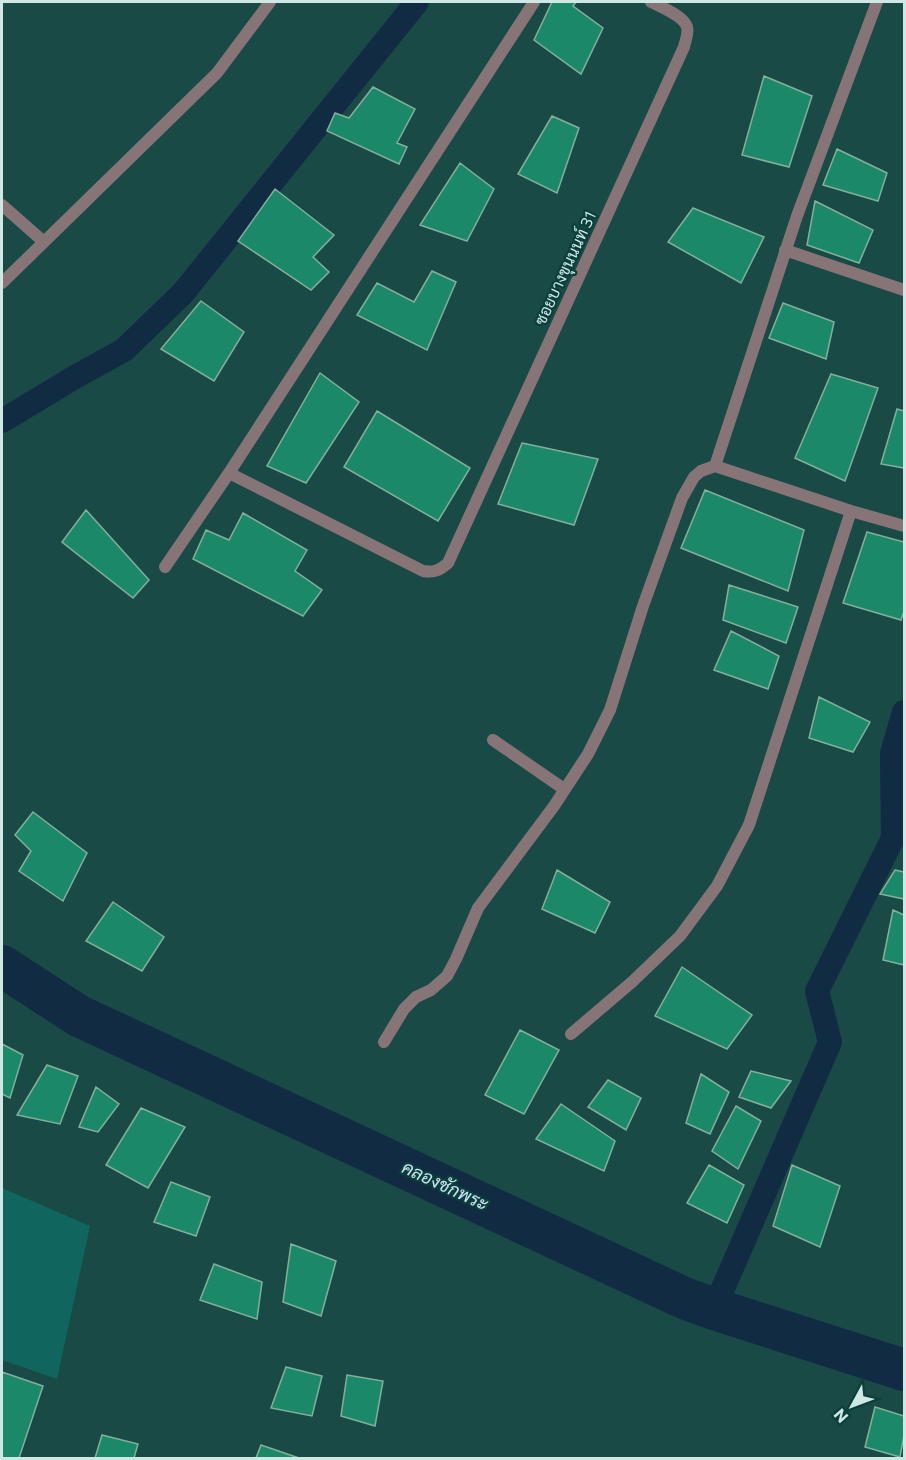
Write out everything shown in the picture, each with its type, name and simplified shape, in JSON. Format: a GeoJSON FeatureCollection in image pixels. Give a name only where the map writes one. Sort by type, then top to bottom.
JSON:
{"type":"FeatureCollection","features":[{"type":"Feature","properties":{"kind":"street"},"geometry":{"type":"LineString","coordinates":[[2,282],[217,73],[270,2]]}},
{"type":"Feature","properties":{"kind":"street"},"geometry":{"type":"LineString","coordinates":[[165,567],[229,473],[534,2]]}},
{"type":"Feature","properties":{"kind":"street","name":"ซอยบางขุนนนท์ 31"},"geometry":{"type":"LineString","coordinates":[[229,473],[423,571],[440,570],[448,563],[684,47],[688,34],[684,20],[651,2]]}},
{"type":"Feature","properties":{"kind":"street"},"geometry":{"type":"LineString","coordinates":[[715,466],[785,250],[877,2]]}},
{"type":"Feature","properties":{"kind":"street"},"geometry":{"type":"LineString","coordinates":[[2,206],[44,242]]}},
{"type":"Feature","properties":{"kind":"street"},"geometry":{"type":"LineString","coordinates":[[785,250],[904,290]]}},
{"type":"Feature","properties":{"kind":"street"},"geometry":{"type":"LineString","coordinates":[[384,1042],[404,1009],[416,997],[431,990],[447,976],[478,908],[554,806],[588,754],[610,710],[643,606],[682,498],[694,477],[701,471],[715,466],[904,526]]}},
{"type":"Feature","properties":{"kind":"street"},"geometry":{"type":"LineString","coordinates":[[571,1034],[632,982],[680,936],[717,886],[749,825],[851,511]]}},
{"type":"Feature","properties":{"kind":"street"},"geometry":{"type":"LineString","coordinates":[[493,740],[564,789]]}},
{"type":"Feature","properties":{"kind":"green space"},"geometry":{"type":"Polygon","coordinates":[[[2,1188],[90,1226],[57,1379],[2,1360],[2,1188]]]}},
{"type":"Feature","properties":{"kind":"building"},"geometry":{"type":"Polygon","coordinates":[[[552,2],[576,2],[573,6],[603,28],[581,74],[534,40],[552,2]]]}},
{"type":"Feature","properties":{"kind":"building"},"geometry":{"type":"Polygon","coordinates":[[[764,76],[812,96],[789,167],[742,155],[764,76]]]}},
{"type":"Feature","properties":{"kind":"building"},"geometry":{"type":"Polygon","coordinates":[[[373,87],[415,109],[397,143],[407,147],[399,164],[327,131],[335,113],[349,118],[373,87]]]}},
{"type":"Feature","properties":{"kind":"building"},"geometry":{"type":"Polygon","coordinates":[[[552,116],[579,128],[557,193],[518,174],[552,116]]]}},
{"type":"Feature","properties":{"kind":"building"},"geometry":{"type":"Polygon","coordinates":[[[837,149],[887,173],[878,201],[823,185],[837,149]]]}},
{"type":"Feature","properties":{"kind":"building"},"geometry":{"type":"Polygon","coordinates":[[[460,163],[494,189],[467,241],[420,225],[460,163]]]}},
{"type":"Feature","properties":{"kind":"building"},"geometry":{"type":"Polygon","coordinates":[[[275,189],[334,235],[313,257],[329,272],[311,290],[238,241],[275,189]]]}},
{"type":"Feature","properties":{"kind":"building"},"geometry":{"type":"Polygon","coordinates":[[[815,201],[873,230],[859,263],[807,245],[815,201]]]}},
{"type":"Feature","properties":{"kind":"building"},"geometry":{"type":"Polygon","coordinates":[[[693,208],[764,237],[741,283],[668,242],[693,208]]]}},
{"type":"Feature","properties":{"kind":"building"},"geometry":{"type":"Polygon","coordinates":[[[432,271],[456,282],[427,350],[357,315],[377,283],[414,302],[432,271]]]}},
{"type":"Feature","properties":{"kind":"building"},"geometry":{"type":"Polygon","coordinates":[[[201,301],[244,332],[214,381],[161,349],[201,301]]]}},
{"type":"Feature","properties":{"kind":"building"},"geometry":{"type":"Polygon","coordinates":[[[783,303],[834,322],[826,359],[769,338],[783,303]]]}},
{"type":"Feature","properties":{"kind":"building"},"geometry":{"type":"Polygon","coordinates":[[[320,373],[359,402],[306,483],[267,466],[320,373]]]}},
{"type":"Feature","properties":{"kind":"building"},"geometry":{"type":"Polygon","coordinates":[[[831,374],[878,388],[845,481],[795,458],[831,374]]]}},
{"type":"Feature","properties":{"kind":"building"},"geometry":{"type":"Polygon","coordinates":[[[897,409],[904,411],[904,468],[881,464],[897,409]]]}},
{"type":"Feature","properties":{"kind":"building"},"geometry":{"type":"Polygon","coordinates":[[[377,411],[470,468],[438,521],[344,467],[377,411]]]}},
{"type":"Feature","properties":{"kind":"building"},"geometry":{"type":"Polygon","coordinates":[[[522,443],[598,459],[574,525],[498,504],[522,443]]]}},
{"type":"Feature","properties":{"kind":"building"},"geometry":{"type":"Polygon","coordinates":[[[705,490],[804,530],[788,591],[681,548],[705,490]]]}},
{"type":"Feature","properties":{"kind":"building"},"geometry":{"type":"Polygon","coordinates":[[[86,510],[149,580],[133,598],[62,542],[86,510]]]}},
{"type":"Feature","properties":{"kind":"building"},"geometry":{"type":"Polygon","coordinates":[[[243,513],[307,550],[295,571],[322,590],[303,616],[193,559],[206,530],[229,540],[243,513]]]}},
{"type":"Feature","properties":{"kind":"building"},"geometry":{"type":"Polygon","coordinates":[[[867,532],[904,542],[904,611],[901,620],[843,603],[867,532]]]}},
{"type":"Feature","properties":{"kind":"building"},"geometry":{"type":"Polygon","coordinates":[[[729,585],[798,607],[786,643],[723,620],[729,585]]]}},
{"type":"Feature","properties":{"kind":"building"},"geometry":{"type":"Polygon","coordinates":[[[731,631],[779,656],[768,689],[714,670],[731,631]]]}},
{"type":"Feature","properties":{"kind":"building"},"geometry":{"type":"Polygon","coordinates":[[[819,697],[870,722],[853,752],[809,738],[819,697]]]}},
{"type":"Feature","properties":{"kind":"building"},"geometry":{"type":"Polygon","coordinates":[[[33,812],[87,853],[63,901],[19,871],[31,851],[15,835],[33,812]]]}},
{"type":"Feature","properties":{"kind":"building"},"geometry":{"type":"Polygon","coordinates":[[[557,870],[610,902],[595,933],[542,909],[557,870]]]}},
{"type":"Feature","properties":{"kind":"building"},"geometry":{"type":"Polygon","coordinates":[[[895,870],[904,872],[904,899],[880,894],[895,870]]]}},
{"type":"Feature","properties":{"kind":"building"},"geometry":{"type":"Polygon","coordinates":[[[113,902],[164,937],[142,971],[86,941],[113,902]]]}},
{"type":"Feature","properties":{"kind":"building"},"geometry":{"type":"Polygon","coordinates":[[[893,910],[904,915],[904,965],[883,960],[893,910]]]}},
{"type":"Feature","properties":{"kind":"building"},"geometry":{"type":"Polygon","coordinates":[[[682,967],[752,1015],[727,1049],[655,1016],[682,967]]]}},
{"type":"Feature","properties":{"kind":"building"},"geometry":{"type":"Polygon","coordinates":[[[520,1030],[559,1050],[524,1114],[485,1095],[520,1030]]]}},
{"type":"Feature","properties":{"kind":"building"},"geometry":{"type":"Polygon","coordinates":[[[2,1044],[23,1055],[10,1098],[2,1094],[2,1044]]]}},
{"type":"Feature","properties":{"kind":"building"},"geometry":{"type":"Polygon","coordinates":[[[47,1065],[78,1076],[60,1124],[17,1115],[47,1065]]]}},
{"type":"Feature","properties":{"kind":"building"},"geometry":{"type":"Polygon","coordinates":[[[751,1071],[791,1081],[771,1108],[739,1097],[751,1071]]]}},
{"type":"Feature","properties":{"kind":"building"},"geometry":{"type":"Polygon","coordinates":[[[701,1074],[729,1092],[710,1134],[686,1123],[701,1074]]]}},
{"type":"Feature","properties":{"kind":"building"},"geometry":{"type":"Polygon","coordinates":[[[608,1080],[641,1098],[626,1130],[588,1107],[608,1080]]]}},
{"type":"Feature","properties":{"kind":"building"},"geometry":{"type":"Polygon","coordinates":[[[96,1087],[119,1104],[98,1132],[79,1127],[96,1087]]]}},
{"type":"Feature","properties":{"kind":"building"},"geometry":{"type":"Polygon","coordinates":[[[561,1104],[615,1141],[604,1171],[536,1139],[561,1104]]]}},
{"type":"Feature","properties":{"kind":"building"},"geometry":{"type":"Polygon","coordinates":[[[736,1106],[761,1121],[738,1169],[712,1151],[736,1106]]]}},
{"type":"Feature","properties":{"kind":"building"},"geometry":{"type":"Polygon","coordinates":[[[141,1108],[185,1127],[148,1188],[106,1165],[141,1108]]]}},
{"type":"Feature","properties":{"kind":"building"},"geometry":{"type":"Polygon","coordinates":[[[709,1165],[744,1185],[727,1223],[687,1203],[709,1165]]]}},
{"type":"Feature","properties":{"kind":"building"},"geometry":{"type":"Polygon","coordinates":[[[792,1165],[840,1186],[820,1247],[773,1226],[792,1165]]]}},
{"type":"Feature","properties":{"kind":"building"},"geometry":{"type":"Polygon","coordinates":[[[171,1182],[210,1197],[196,1236],[154,1222],[171,1182]]]}},
{"type":"Feature","properties":{"kind":"building"},"geometry":{"type":"Polygon","coordinates":[[[291,1244],[336,1261],[321,1316],[283,1302],[291,1244]]]}},
{"type":"Feature","properties":{"kind":"building"},"geometry":{"type":"Polygon","coordinates":[[[214,1264],[262,1282],[257,1319],[200,1300],[214,1264]]]}},
{"type":"Feature","properties":{"kind":"building"},"geometry":{"type":"Polygon","coordinates":[[[286,1367],[322,1376],[312,1416],[271,1408],[286,1367]]]}},
{"type":"Feature","properties":{"kind":"building"},"geometry":{"type":"Polygon","coordinates":[[[2,1372],[43,1386],[19,1458],[2,1458],[2,1372]]]}},
{"type":"Feature","properties":{"kind":"building"},"geometry":{"type":"Polygon","coordinates":[[[347,1375],[383,1381],[375,1426],[341,1416],[347,1375]]]}},
{"type":"Feature","properties":{"kind":"building"},"geometry":{"type":"Polygon","coordinates":[[[875,1407],[904,1416],[904,1435],[900,1457],[865,1447],[875,1407]]]}},
{"type":"Feature","properties":{"kind":"building"},"geometry":{"type":"Polygon","coordinates":[[[102,1435],[138,1444],[134,1458],[95,1458],[102,1435]]]}},
{"type":"Feature","properties":{"kind":"building"},"geometry":{"type":"Polygon","coordinates":[[[261,1445],[299,1458],[256,1458],[261,1445]]]}},
{"type":"Feature","properties":{"kind":"waterway"},"geometry":{"type":"LineString","coordinates":[[2,421],[124,350],[183,293],[417,2]]}},
{"type":"Feature","properties":{"kind":"waterway"},"geometry":{"type":"LineString","coordinates":[[714,1309],[830,1042],[817,991],[893,838],[892,753],[904,712]]}},
{"type":"Feature","properties":{"kind":"waterway","name":"คลองชักพระ"},"geometry":{"type":"LineString","coordinates":[[2,966],[79,1016],[684,1298],[904,1370]]}}]}
